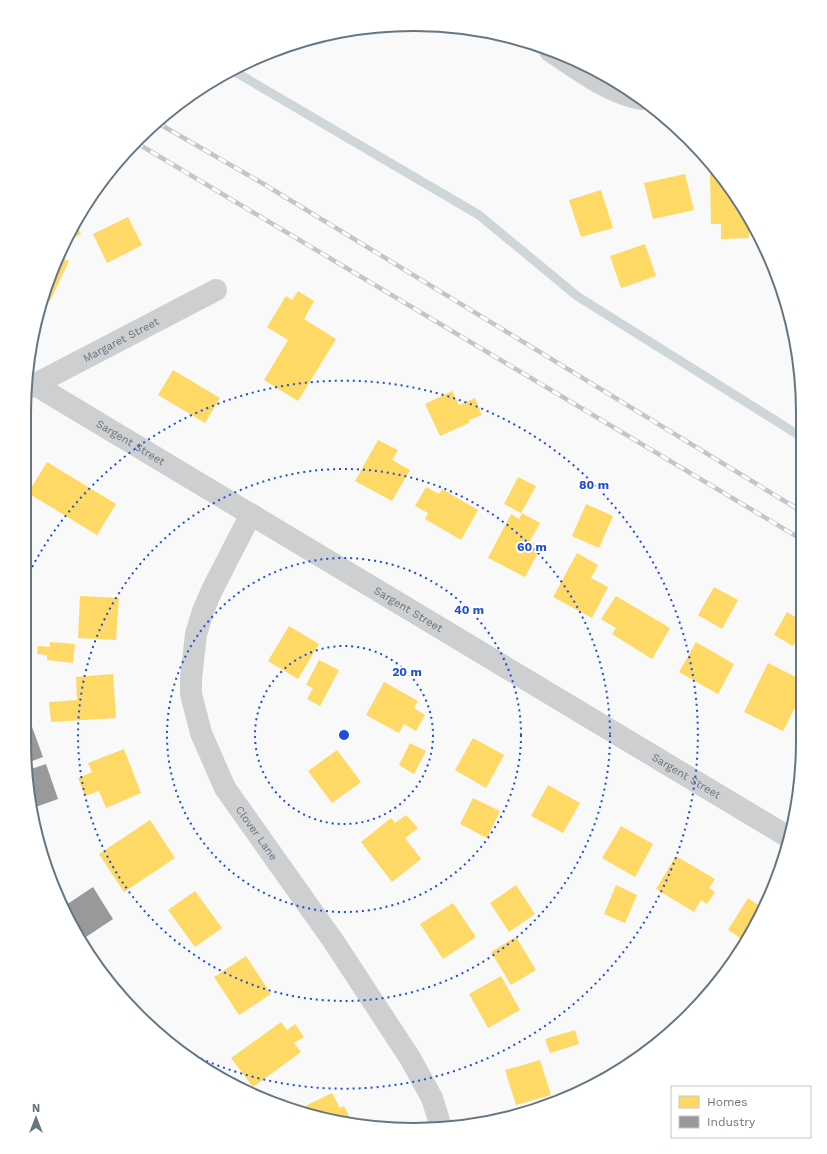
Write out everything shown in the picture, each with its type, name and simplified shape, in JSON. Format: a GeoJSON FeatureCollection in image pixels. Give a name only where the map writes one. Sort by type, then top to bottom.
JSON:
{"type":"FeatureCollection","features":[{"type":"Feature","properties":{"kind":"street"},"geometry":{"type":"LineString","coordinates":[[571,65],[596,81],[617,90]]}},
{"type":"Feature","properties":{"kind":"street","name":"Margaret Street"},"geometry":{"type":"LineString","coordinates":[[32,383],[216,290]]}},
{"type":"Feature","properties":{"kind":"street","name":"Sargent Street"},"geometry":{"type":"LineString","coordinates":[[32,387],[251,514],[784,834]]}},
{"type":"Feature","properties":{"kind":"street","name":"Clover Lane"},"geometry":{"type":"LineString","coordinates":[[251,514],[212,590],[203,611],[196,634],[191,679],[191,694],[201,733],[225,788],[334,942],[410,1058],[432,1098],[439,1122]]}},
{"type":"Feature","properties":{"kind":"building: Homes"},"geometry":{"type":"Polygon","coordinates":[[[685,174],[694,210],[653,219],[644,183],[685,174]]]}},
{"type":"Feature","properties":{"kind":"building: Homes"},"geometry":{"type":"Polygon","coordinates":[[[710,174],[732,201],[745,222],[749,229],[749,238],[721,239],[721,224],[711,224],[710,174]]]}},
{"type":"Feature","properties":{"kind":"building: Homes"},"geometry":{"type":"Polygon","coordinates":[[[601,190],[613,228],[581,237],[569,200],[601,190]]]}},
{"type":"Feature","properties":{"kind":"building: Homes"},"geometry":{"type":"Polygon","coordinates":[[[128,217],[142,245],[107,263],[93,234],[128,217]]]}},
{"type":"Feature","properties":{"kind":"building: Homes"},"geometry":{"type":"Polygon","coordinates":[[[78,229],[81,234],[73,238],[78,229]]]}},
{"type":"Feature","properties":{"kind":"building: Homes"},"geometry":{"type":"Polygon","coordinates":[[[645,244],[656,276],[621,288],[610,256],[645,244]]]}},
{"type":"Feature","properties":{"kind":"building: Homes"},"geometry":{"type":"Polygon","coordinates":[[[64,259],[69,261],[50,301],[48,300],[51,291],[64,259]]]}},
{"type":"Feature","properties":{"kind":"building: Homes"},"geometry":{"type":"Polygon","coordinates":[[[298,291],[314,301],[304,319],[336,339],[298,401],[264,380],[288,340],[267,327],[286,296],[292,300],[298,291]]]}},
{"type":"Feature","properties":{"kind":"building: Homes"},"geometry":{"type":"Polygon","coordinates":[[[173,370],[220,398],[205,423],[158,395],[173,370]]]}},
{"type":"Feature","properties":{"kind":"building: Homes"},"geometry":{"type":"Polygon","coordinates":[[[452,391],[459,405],[475,398],[482,415],[469,420],[469,423],[440,436],[425,404],[452,391]]]}},
{"type":"Feature","properties":{"kind":"building: Homes"},"geometry":{"type":"Polygon","coordinates":[[[378,440],[398,450],[392,460],[410,470],[392,501],[355,481],[378,440]]]}},
{"type":"Feature","properties":{"kind":"building: Homes"},"geometry":{"type":"Polygon","coordinates":[[[47,462],[116,504],[97,535],[31,495],[31,488],[47,462]]]}},
{"type":"Feature","properties":{"kind":"building: Homes"},"geometry":{"type":"Polygon","coordinates":[[[518,477],[536,486],[521,513],[504,504],[518,477]]]}},
{"type":"Feature","properties":{"kind":"building: Homes"},"geometry":{"type":"Polygon","coordinates":[[[426,487],[439,494],[442,489],[478,510],[461,540],[425,519],[428,513],[415,506],[426,487]]]}},
{"type":"Feature","properties":{"kind":"building: Homes"},"geometry":{"type":"Polygon","coordinates":[[[586,504],[613,516],[599,548],[572,536],[586,504]]]}},
{"type":"Feature","properties":{"kind":"building: Homes"},"geometry":{"type":"Polygon","coordinates":[[[522,513],[540,523],[530,541],[541,547],[525,577],[488,558],[511,514],[519,519],[522,513]]]}},
{"type":"Feature","properties":{"kind":"building: Homes"},"geometry":{"type":"Polygon","coordinates":[[[577,553],[598,565],[591,578],[608,587],[592,618],[553,597],[577,553]]]}},
{"type":"Feature","properties":{"kind":"building: Homes"},"geometry":{"type":"Polygon","coordinates":[[[714,587],[738,600],[722,629],[698,615],[714,587]]]}},
{"type":"Feature","properties":{"kind":"building: Homes"},"geometry":{"type":"Polygon","coordinates":[[[80,596],[119,598],[116,640],[78,638],[80,596]]]}},
{"type":"Feature","properties":{"kind":"building: Homes"},"geometry":{"type":"Polygon","coordinates":[[[616,596],[670,628],[652,659],[612,634],[616,628],[601,619],[616,596]]]}},
{"type":"Feature","properties":{"kind":"building: Homes"},"geometry":{"type":"Polygon","coordinates":[[[787,612],[796,618],[796,641],[793,646],[774,635],[787,612]]]}},
{"type":"Feature","properties":{"kind":"building: Homes"},"geometry":{"type":"Polygon","coordinates":[[[289,626],[319,644],[298,679],[268,661],[289,626]]]}},
{"type":"Feature","properties":{"kind":"building: Homes"},"geometry":{"type":"Polygon","coordinates":[[[50,642],[75,644],[73,663],[47,660],[47,655],[37,654],[38,646],[50,647],[50,642]]]}},
{"type":"Feature","properties":{"kind":"building: Homes"},"geometry":{"type":"Polygon","coordinates":[[[696,642],[734,664],[718,694],[679,672],[696,642]]]}},
{"type":"Feature","properties":{"kind":"building: Homes"},"geometry":{"type":"Polygon","coordinates":[[[319,660],[339,670],[320,706],[307,699],[313,688],[306,685],[319,660]]]}},
{"type":"Feature","properties":{"kind":"building: Homes"},"geometry":{"type":"Polygon","coordinates":[[[768,663],[796,677],[796,706],[783,731],[744,712],[768,663]]]}},
{"type":"Feature","properties":{"kind":"building: Homes"},"geometry":{"type":"Polygon","coordinates":[[[113,674],[116,718],[51,722],[49,702],[77,700],[76,677],[113,674]]]}},
{"type":"Feature","properties":{"kind":"building: Homes"},"geometry":{"type":"Polygon","coordinates":[[[384,682],[418,701],[414,708],[425,715],[416,731],[404,724],[399,733],[366,715],[384,682]]]}},
{"type":"Feature","properties":{"kind":"building: Homes"},"geometry":{"type":"Polygon","coordinates":[[[473,738],[504,755],[486,788],[455,770],[473,738]]]}},
{"type":"Feature","properties":{"kind":"building: Homes"},"geometry":{"type":"Polygon","coordinates":[[[410,743],[426,751],[414,774],[399,765],[410,743]]]}},
{"type":"Feature","properties":{"kind":"building: Homes"},"geometry":{"type":"Polygon","coordinates":[[[124,749],[141,793],[106,808],[99,791],[85,796],[78,778],[92,772],[88,763],[124,749]]]}},
{"type":"Feature","properties":{"kind":"building: Homes"},"geometry":{"type":"Polygon","coordinates":[[[337,750],[361,782],[332,803],[308,771],[337,750]]]}},
{"type":"Feature","properties":{"kind":"building: Homes"},"geometry":{"type":"Polygon","coordinates":[[[548,785],[580,803],[563,833],[531,816],[548,785]]]}},
{"type":"Feature","properties":{"kind":"building: Homes"},"geometry":{"type":"Polygon","coordinates":[[[473,798],[500,811],[487,838],[460,824],[473,798]]]}},
{"type":"Feature","properties":{"kind":"building: Homes"},"geometry":{"type":"Polygon","coordinates":[[[406,815],[418,828],[405,838],[421,859],[392,882],[361,842],[391,818],[395,823],[406,815]]]}},
{"type":"Feature","properties":{"kind":"building: Homes"},"geometry":{"type":"Polygon","coordinates":[[[150,820],[175,858],[124,892],[99,854],[150,820]]]}},
{"type":"Feature","properties":{"kind":"building: Homes"},"geometry":{"type":"Polygon","coordinates":[[[621,826],[653,844],[635,877],[602,858],[621,826]]]}},
{"type":"Feature","properties":{"kind":"building: Homes"},"geometry":{"type":"Polygon","coordinates":[[[676,856],[715,879],[709,888],[715,892],[707,904],[701,900],[694,912],[656,889],[676,856]]]}},
{"type":"Feature","properties":{"kind":"building: Homes"},"geometry":{"type":"Polygon","coordinates":[[[516,885],[535,914],[509,932],[490,903],[516,885]]]}},
{"type":"Feature","properties":{"kind":"building: Homes"},"geometry":{"type":"Polygon","coordinates":[[[616,885],[637,895],[625,923],[604,914],[616,885]]]}},
{"type":"Feature","properties":{"kind":"building: Homes"},"geometry":{"type":"Polygon","coordinates":[[[195,891],[222,928],[195,947],[168,910],[195,891]]]}},
{"type":"Feature","properties":{"kind":"building: Homes"},"geometry":{"type":"Polygon","coordinates":[[[748,898],[759,906],[741,938],[728,930],[748,898]]]}},
{"type":"Feature","properties":{"kind":"building: Homes"},"geometry":{"type":"Polygon","coordinates":[[[453,903],[476,937],[443,959],[420,924],[453,903]]]}},
{"type":"Feature","properties":{"kind":"building: Homes"},"geometry":{"type":"Polygon","coordinates":[[[516,937],[536,970],[511,985],[491,952],[516,937]]]}},
{"type":"Feature","properties":{"kind":"building: Homes"},"geometry":{"type":"Polygon","coordinates":[[[246,956],[271,994],[239,1015],[214,977],[246,956]]]}},
{"type":"Feature","properties":{"kind":"building: Homes"},"geometry":{"type":"Polygon","coordinates":[[[501,976],[520,1010],[488,1028],[469,994],[501,976]]]}},
{"type":"Feature","properties":{"kind":"building: Homes"},"geometry":{"type":"Polygon","coordinates":[[[281,1022],[287,1030],[295,1024],[304,1037],[294,1043],[301,1052],[253,1087],[231,1058],[281,1022]]]}},
{"type":"Feature","properties":{"kind":"building: Homes"},"geometry":{"type":"Polygon","coordinates":[[[575,1030],[579,1044],[550,1053],[545,1039],[575,1030]]]}},
{"type":"Feature","properties":{"kind":"building: Homes"},"geometry":{"type":"Polygon","coordinates":[[[540,1060],[551,1095],[516,1105],[505,1070],[540,1060]]]}},
{"type":"Feature","properties":{"kind":"building: Homes"},"geometry":{"type":"Polygon","coordinates":[[[332,1093],[340,1108],[344,1106],[350,1118],[339,1116],[304,1107],[332,1093]]]}},
{"type":"Feature","properties":{"kind":"building: Industry"},"geometry":{"type":"Polygon","coordinates":[[[31,724],[43,757],[32,761],[31,724]]]}},
{"type":"Feature","properties":{"kind":"building: Industry"},"geometry":{"type":"Polygon","coordinates":[[[46,764],[58,799],[37,807],[32,769],[46,764]]]}},
{"type":"Feature","properties":{"kind":"building: Industry"},"geometry":{"type":"Polygon","coordinates":[[[93,887],[113,919],[86,937],[67,904],[93,887]]]}},
{"type":"Feature","properties":{"kind":"waterway"},"geometry":{"type":"LineString","coordinates":[[238,73],[479,215],[577,296],[796,433]]}},
{"type":"Feature","properties":{"kind":"railway"},"geometry":{"type":"LineString","coordinates":[[162,125],[262,183],[796,508]]}},
{"type":"Feature","properties":{"kind":"railway"},"geometry":{"type":"LineString","coordinates":[[141,145],[796,536]]}}]}
